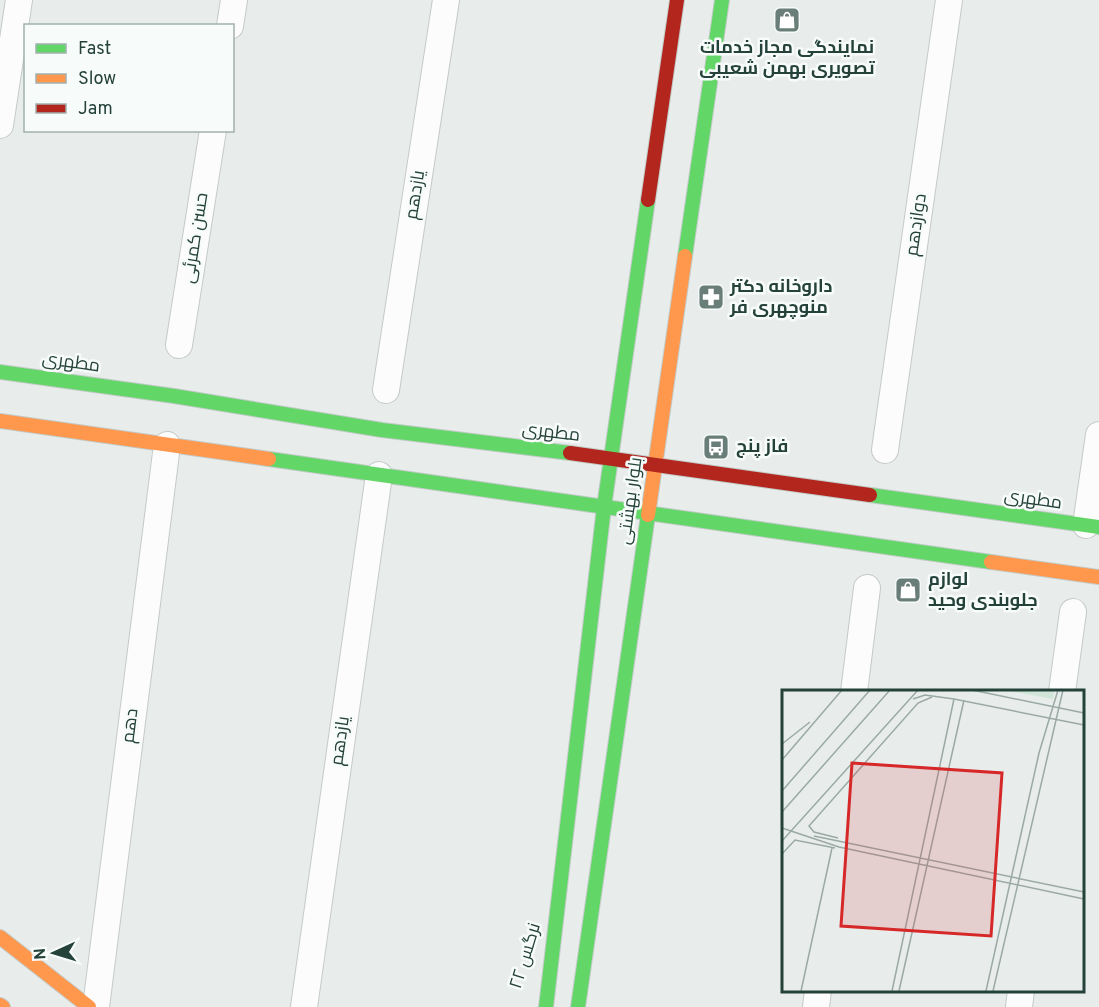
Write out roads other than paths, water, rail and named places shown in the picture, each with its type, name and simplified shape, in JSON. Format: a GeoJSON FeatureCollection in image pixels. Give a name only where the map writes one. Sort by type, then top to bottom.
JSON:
{"type":"FeatureCollection","features":[{"type":"Feature","properties":{"kind":"street"},"geometry":{"type":"LineString","coordinates":[[0,125],[19,0]]}},
{"type":"Feature","properties":{"kind":"street"},"geometry":{"type":"LineString","coordinates":[[230,24],[234,0]]}},
{"type":"Feature","properties":{"kind":"street","name":"یازدهم"},"geometry":{"type":"LineString","coordinates":[[386,390],[446,0]]}},
{"type":"Feature","properties":{"kind":"street","name":"بلوار بهشتی"},"geometry":{"type":"LineString","coordinates":[[546,1007],[604,507],[677,0]]}},
{"type":"Feature","properties":{"kind":"street","name":"بلوار بهشتی"},"geometry":{"type":"LineString","coordinates":[[578,1007],[722,0]]}},
{"type":"Feature","properties":{"kind":"street","name":"دوازدهم"},"geometry":{"type":"LineString","coordinates":[[885,450],[950,0]]}},
{"type":"Feature","properties":{"kind":"street","name":"حسن کمرئی"},"geometry":{"type":"LineString","coordinates":[[179,345],[213,132]]}},
{"type":"Feature","properties":{"kind":"street","name":"مطهری"},"geometry":{"type":"LineString","coordinates":[[0,372],[174,396],[382,430],[611,458],[1093,526]]}},
{"type":"Feature","properties":{"kind":"street"},"geometry":{"type":"LineString","coordinates":[[0,421],[1099,577]]}},
{"type":"Feature","properties":{"kind":"street"},"geometry":{"type":"LineString","coordinates":[[1093,526],[1099,435]]}},
{"type":"Feature","properties":{"kind":"street","name":"دهم"},"geometry":{"type":"LineString","coordinates":[[96,1007],[167,445]]}},
{"type":"Feature","properties":{"kind":"street","name":"یازدهم"},"geometry":{"type":"LineString","coordinates":[[304,1007],[379,475]]}},
{"type":"Feature","properties":{"kind":"street"},"geometry":{"type":"LineString","coordinates":[[854,690],[867,588]]}},
{"type":"Feature","properties":{"kind":"street"},"geometry":{"type":"LineString","coordinates":[[1062,690],[1073,612]]}},
{"type":"Feature","properties":{"kind":"street"},"geometry":{"type":"LineString","coordinates":[[588,1007],[598,856]]}},
{"type":"Feature","properties":{"kind":"street","name":"نرگس ۲۲"},"geometry":{"type":"LineString","coordinates":[[532,996],[557,916]]}},
{"type":"Feature","properties":{"kind":"street"},"geometry":{"type":"LineString","coordinates":[[0,937],[89,1007]]}},
{"type":"Feature","properties":{"kind":"street"},"geometry":{"type":"LineString","coordinates":[[816,1007],[818,992]]}},
{"type":"Feature","properties":{"kind":"street"},"geometry":{"type":"LineString","coordinates":[[1019,1007],[1021,992]]}},
{"type":"Feature","properties":{"kind":"place","name":"نمایندگی مجاز خدمات تصویری بهمن شعیبی"},"geometry":{"type":"Point","coordinates":[787,20]}},
{"type":"Feature","properties":{"kind":"place","name":"داروخانه دکتر منوچهری فر"},"geometry":{"type":"Point","coordinates":[711,297]}},
{"type":"Feature","properties":{"kind":"place","name":"فاز پنج"},"geometry":{"type":"Point","coordinates":[716,447]}},
{"type":"Feature","properties":{"kind":"place","name":"لوازم جلوبندی وحید"},"geometry":{"type":"Point","coordinates":[908,590]}}]}
